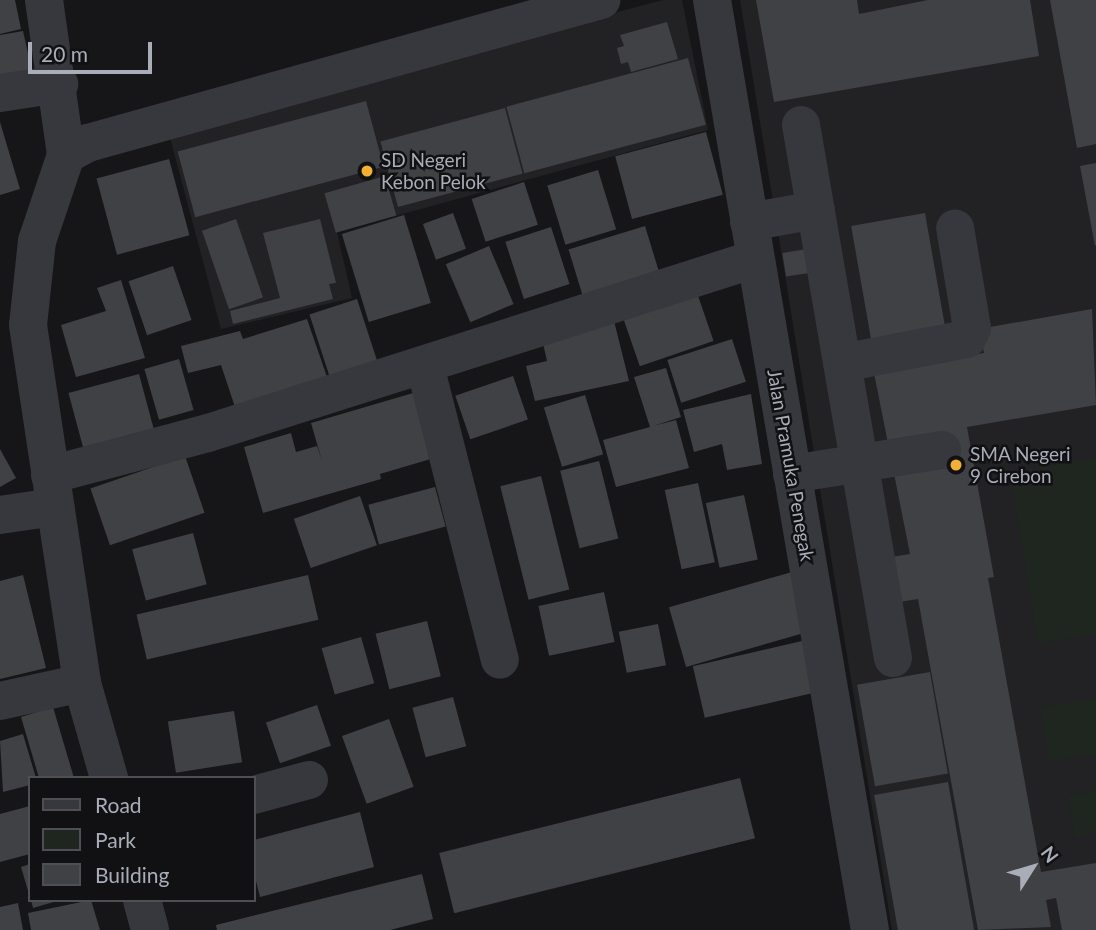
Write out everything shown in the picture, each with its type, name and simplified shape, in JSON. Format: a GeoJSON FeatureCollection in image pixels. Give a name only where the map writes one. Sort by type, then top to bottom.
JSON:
{"type":"FeatureCollection","features":[{"type":"Feature","properties":{"kind":"street"},"geometry":{"type":"LineString","coordinates":[[44,0],[59,84],[66,155],[37,241],[30,281],[28,324],[82,683],[108,776]]}},
{"type":"Feature","properties":{"kind":"street"},"geometry":{"type":"LineString","coordinates":[[66,155],[88,143],[601,0]]}},
{"type":"Feature","properties":{"kind":"street","name":"Jalan Pramuka Penegak"},"geometry":{"type":"LineString","coordinates":[[712,0],[870,930]]}},
{"type":"Feature","properties":{"kind":"street"},"geometry":{"type":"LineString","coordinates":[[0,93],[59,84]]}},
{"type":"Feature","properties":{"kind":"street"},"geometry":{"type":"LineString","coordinates":[[802,125],[893,658]]}},
{"type":"Feature","properties":{"kind":"street"},"geometry":{"type":"LineString","coordinates":[[0,515],[52,491],[208,433],[425,366],[752,240],[817,210]]}},
{"type":"Feature","properties":{"kind":"street"},"geometry":{"type":"LineString","coordinates":[[842,363],[967,339],[972,328],[955,229]]}},
{"type":"Feature","properties":{"kind":"street"},"geometry":{"type":"LineString","coordinates":[[425,366],[500,660]]}},
{"type":"Feature","properties":{"kind":"street"},"geometry":{"type":"LineString","coordinates":[[792,474],[942,450]]}},
{"type":"Feature","properties":{"kind":"street"},"geometry":{"type":"LineString","coordinates":[[0,701],[82,683]]}},
{"type":"Feature","properties":{"kind":"street"},"geometry":{"type":"LineString","coordinates":[[256,794],[309,780]]}},
{"type":"Feature","properties":{"kind":"street"},"geometry":{"type":"LineString","coordinates":[[143,902],[150,930]]}},
{"type":"Feature","properties":{"kind":"shaded area","name":"SD Negeri Kebon Pelok"},"geometry":{"type":"Polygon","coordinates":[[[663,0],[682,0],[708,130],[337,232],[352,298],[221,329],[168,130],[663,0]]]}},
{"type":"Feature","properties":{"kind":"shaded area","name":"SMA Negeri 9 Cirebon"},"geometry":{"type":"Polygon","coordinates":[[[740,0],[1096,0],[1096,930],[892,930],[740,0]]]}},
{"type":"Feature","properties":{"kind":"green space"},"geometry":{"type":"Polygon","coordinates":[[[1096,458],[1096,634],[1038,644],[1010,472],[1096,458]]]}},
{"type":"Feature","properties":{"kind":"green space"},"geometry":{"type":"Polygon","coordinates":[[[1096,698],[1096,754],[1049,762],[1040,707],[1096,698]]]}},
{"type":"Feature","properties":{"kind":"green space"},"geometry":{"type":"Polygon","coordinates":[[[1096,791],[1096,833],[1075,837],[1068,795],[1096,791]]]}},
{"type":"Feature","properties":{"kind":"building"},"geometry":{"type":"Polygon","coordinates":[[[0,0],[15,0],[21,29],[0,34],[0,0]]]}},
{"type":"Feature","properties":{"kind":"building"},"geometry":{"type":"Polygon","coordinates":[[[756,0],[857,0],[859,14],[928,0],[1030,0],[1039,56],[774,102],[756,0]]]}},
{"type":"Feature","properties":{"kind":"building"},"geometry":{"type":"Polygon","coordinates":[[[1050,0],[1096,0],[1096,144],[1077,148],[1050,0]]]}},
{"type":"Feature","properties":{"kind":"building"},"geometry":{"type":"Polygon","coordinates":[[[667,22],[678,59],[631,72],[628,62],[621,64],[617,48],[624,46],[620,35],[667,22]]]}},
{"type":"Feature","properties":{"kind":"building"},"geometry":{"type":"Polygon","coordinates":[[[23,31],[33,76],[0,82],[0,35],[23,31]]]}},
{"type":"Feature","properties":{"kind":"building"},"geometry":{"type":"Polygon","coordinates":[[[688,58],[706,125],[524,173],[506,107],[688,58]]]}},
{"type":"Feature","properties":{"kind":"building"},"geometry":{"type":"Polygon","coordinates":[[[366,101],[384,167],[195,217],[178,151],[366,101]]]}},
{"type":"Feature","properties":{"kind":"building"},"geometry":{"type":"Polygon","coordinates":[[[505,108],[523,174],[398,207],[380,141],[505,108]]]}},
{"type":"Feature","properties":{"kind":"building"},"geometry":{"type":"Polygon","coordinates":[[[0,122],[20,189],[0,195],[0,122]]]}},
{"type":"Feature","properties":{"kind":"building"},"geometry":{"type":"Polygon","coordinates":[[[706,132],[723,195],[632,219],[615,156],[706,132]]]}},
{"type":"Feature","properties":{"kind":"building"},"geometry":{"type":"Polygon","coordinates":[[[169,159],[189,235],[117,255],[97,178],[169,159]]]}},
{"type":"Feature","properties":{"kind":"building"},"geometry":{"type":"Polygon","coordinates":[[[1096,163],[1096,245],[1095,246],[1080,166],[1096,163]]]}},
{"type":"Feature","properties":{"kind":"building"},"geometry":{"type":"Polygon","coordinates":[[[598,170],[616,229],[565,245],[547,185],[598,170]]]}},
{"type":"Feature","properties":{"kind":"building"},"geometry":{"type":"Polygon","coordinates":[[[385,176],[396,215],[336,233],[324,193],[385,176]]]}},
{"type":"Feature","properties":{"kind":"building"},"geometry":{"type":"Polygon","coordinates":[[[524,182],[538,225],[486,242],[472,199],[524,182]]]}},
{"type":"Feature","properties":{"kind":"building"},"geometry":{"type":"Polygon","coordinates":[[[453,213],[466,249],[436,260],[423,224],[453,213]]]}},
{"type":"Feature","properties":{"kind":"building"},"geometry":{"type":"Polygon","coordinates":[[[925,213],[946,333],[872,346],[851,226],[925,213]]]}},
{"type":"Feature","properties":{"kind":"building"},"geometry":{"type":"Polygon","coordinates":[[[404,215],[431,303],[369,322],[342,234],[404,215]]]}},
{"type":"Feature","properties":{"kind":"building"},"geometry":{"type":"Polygon","coordinates":[[[236,219],[263,297],[229,309],[202,231],[236,219]]]}},
{"type":"Feature","properties":{"kind":"building"},"geometry":{"type":"Polygon","coordinates":[[[320,219],[336,283],[329,284],[333,299],[233,324],[230,311],[280,298],[263,233],[320,219]]]}},
{"type":"Feature","properties":{"kind":"building"},"geometry":{"type":"Polygon","coordinates":[[[645,226],[659,272],[583,295],[568,249],[645,226]]]}},
{"type":"Feature","properties":{"kind":"building"},"geometry":{"type":"Polygon","coordinates":[[[551,227],[570,284],[524,299],[505,242],[551,227]]]}},
{"type":"Feature","properties":{"kind":"building"},"geometry":{"type":"Polygon","coordinates":[[[489,246],[514,304],[470,322],[446,264],[489,246]]]}},
{"type":"Feature","properties":{"kind":"building"},"geometry":{"type":"Polygon","coordinates":[[[807,249],[811,273],[786,277],[782,253],[807,249]]]}},
{"type":"Feature","properties":{"kind":"building"},"geometry":{"type":"Polygon","coordinates":[[[173,266],[192,320],[147,335],[129,281],[173,266]]]}},
{"type":"Feature","properties":{"kind":"building"},"geometry":{"type":"Polygon","coordinates":[[[121,280],[145,358],[76,377],[61,325],[106,311],[97,288],[121,280]]]}},
{"type":"Feature","properties":{"kind":"building"},"geometry":{"type":"Polygon","coordinates":[[[695,287],[714,341],[640,366],[621,312],[695,287]]]}},
{"type":"Feature","properties":{"kind":"building"},"geometry":{"type":"Polygon","coordinates":[[[357,299],[377,362],[330,377],[309,314],[357,299]]]}},
{"type":"Feature","properties":{"kind":"building"},"geometry":{"type":"Polygon","coordinates":[[[1092,309],[1096,405],[967,427],[994,577],[988,578],[1041,872],[1096,863],[1096,930],[1062,930],[1056,898],[1046,900],[1051,927],[978,930],[918,599],[899,602],[891,557],[910,554],[874,373],[984,353],[979,329],[1092,309]]]}},
{"type":"Feature","properties":{"kind":"building"},"geometry":{"type":"Polygon","coordinates":[[[612,313],[629,381],[535,401],[526,366],[547,361],[540,330],[612,313]]]}},
{"type":"Feature","properties":{"kind":"building"},"geometry":{"type":"Polygon","coordinates":[[[307,319],[327,377],[235,407],[221,365],[188,373],[181,346],[240,331],[243,339],[307,319]]]}},
{"type":"Feature","properties":{"kind":"building"},"geometry":{"type":"Polygon","coordinates":[[[732,339],[746,382],[681,403],[667,360],[732,339]]]}},
{"type":"Feature","properties":{"kind":"building"},"geometry":{"type":"Polygon","coordinates":[[[179,359],[194,410],[159,420],[144,369],[179,359]]]}},
{"type":"Feature","properties":{"kind":"building"},"geometry":{"type":"Polygon","coordinates":[[[666,368],[681,417],[653,426],[676,420],[689,468],[616,487],[603,440],[650,427],[634,377],[666,368]]]}},
{"type":"Feature","properties":{"kind":"building"},"geometry":{"type":"Polygon","coordinates":[[[139,374],[154,429],[83,448],[68,393],[139,374]]]}},
{"type":"Feature","properties":{"kind":"building"},"geometry":{"type":"Polygon","coordinates":[[[513,376],[528,419],[470,439],[455,396],[513,376]]]}},
{"type":"Feature","properties":{"kind":"building"},"geometry":{"type":"Polygon","coordinates":[[[413,393],[434,458],[380,474],[381,479],[263,513],[244,447],[291,433],[296,452],[317,446],[322,461],[311,423],[413,393]]]}},
{"type":"Feature","properties":{"kind":"building"},"geometry":{"type":"Polygon","coordinates":[[[751,394],[762,464],[727,470],[722,444],[694,452],[683,410],[751,394]]]}},
{"type":"Feature","properties":{"kind":"building"},"geometry":{"type":"Polygon","coordinates":[[[585,395],[603,454],[562,467],[544,408],[585,395]]]}},
{"type":"Feature","properties":{"kind":"building"},"geometry":{"type":"Polygon","coordinates":[[[0,449],[16,478],[0,487],[0,449]]]}},
{"type":"Feature","properties":{"kind":"building"},"geometry":{"type":"Polygon","coordinates":[[[185,456],[205,513],[110,545],[90,489],[185,456]]]}},
{"type":"Feature","properties":{"kind":"building"},"geometry":{"type":"Polygon","coordinates":[[[599,461],[618,539],[580,548],[560,471],[599,461]]]}},
{"type":"Feature","properties":{"kind":"building"},"geometry":{"type":"Polygon","coordinates":[[[541,476],[569,590],[529,600],[500,486],[541,476]]]}},
{"type":"Feature","properties":{"kind":"building"},"geometry":{"type":"Polygon","coordinates":[[[698,483],[715,562],[682,569],[665,490],[698,483]]]}},
{"type":"Feature","properties":{"kind":"building"},"geometry":{"type":"Polygon","coordinates":[[[435,487],[446,527],[379,544],[368,505],[435,487]]]}},
{"type":"Feature","properties":{"kind":"building"},"geometry":{"type":"Polygon","coordinates":[[[744,495],[758,560],[720,568],[706,503],[744,495]]]}},
{"type":"Feature","properties":{"kind":"building"},"geometry":{"type":"Polygon","coordinates":[[[360,496],[377,545],[311,568],[294,519],[360,496]]]}},
{"type":"Feature","properties":{"kind":"building"},"geometry":{"type":"Polygon","coordinates":[[[193,533],[207,584],[146,600],[132,549],[193,533]]]}},
{"type":"Feature","properties":{"kind":"building"},"geometry":{"type":"Polygon","coordinates":[[[792,572],[809,632],[686,667],[669,607],[792,572]]]}},
{"type":"Feature","properties":{"kind":"building"},"geometry":{"type":"Polygon","coordinates":[[[23,575],[46,668],[0,679],[0,581],[23,575]]]}},
{"type":"Feature","properties":{"kind":"building"},"geometry":{"type":"Polygon","coordinates":[[[308,575],[318,620],[147,659],[137,615],[308,575]]]}},
{"type":"Feature","properties":{"kind":"building"},"geometry":{"type":"Polygon","coordinates":[[[604,592],[615,642],[549,656],[538,606],[604,592]]]}},
{"type":"Feature","properties":{"kind":"building"},"geometry":{"type":"Polygon","coordinates":[[[427,621],[441,676],[389,689],[376,634],[427,621]]]}},
{"type":"Feature","properties":{"kind":"building"},"geometry":{"type":"Polygon","coordinates":[[[658,624],[666,665],[627,673],[619,632],[658,624]]]}},
{"type":"Feature","properties":{"kind":"building"},"geometry":{"type":"Polygon","coordinates":[[[361,637],[374,683],[335,694],[322,648],[361,637]]]}},
{"type":"Feature","properties":{"kind":"building"},"geometry":{"type":"Polygon","coordinates":[[[802,641],[814,693],[705,718],[693,666],[802,641]]]}},
{"type":"Feature","properties":{"kind":"building"},"geometry":{"type":"Polygon","coordinates":[[[930,672],[948,773],[875,786],[857,685],[930,672]]]}},
{"type":"Feature","properties":{"kind":"building"},"geometry":{"type":"Polygon","coordinates":[[[453,697],[466,746],[426,757],[412,708],[453,697]]]}},
{"type":"Feature","properties":{"kind":"building"},"geometry":{"type":"Polygon","coordinates":[[[317,705],[331,746],[280,763],[266,723],[317,705]]]}},
{"type":"Feature","properties":{"kind":"building"},"geometry":{"type":"Polygon","coordinates":[[[53,707],[73,776],[38,776],[21,717],[53,707]]]}},
{"type":"Feature","properties":{"kind":"building"},"geometry":{"type":"Polygon","coordinates":[[[234,711],[242,762],[176,773],[168,721],[234,711]]]}},
{"type":"Feature","properties":{"kind":"building"},"geometry":{"type":"Polygon","coordinates":[[[389,719],[414,787],[367,804],[342,736],[389,719]]]}},
{"type":"Feature","properties":{"kind":"building"},"geometry":{"type":"Polygon","coordinates":[[[23,734],[35,776],[28,776],[28,786],[3,792],[0,741],[23,734]]]}},
{"type":"Feature","properties":{"kind":"building"},"geometry":{"type":"Polygon","coordinates":[[[740,778],[755,838],[454,913],[439,853],[740,778]]]}},
{"type":"Feature","properties":{"kind":"building"},"geometry":{"type":"Polygon","coordinates":[[[948,782],[974,930],[898,930],[874,795],[948,782]]]}},
{"type":"Feature","properties":{"kind":"building"},"geometry":{"type":"Polygon","coordinates":[[[28,807],[28,855],[0,862],[0,814],[28,807]]]}},
{"type":"Feature","properties":{"kind":"building"},"geometry":{"type":"Polygon","coordinates":[[[360,812],[374,867],[260,897],[256,881],[256,839],[360,812]]]}},
{"type":"Feature","properties":{"kind":"building"},"geometry":{"type":"Polygon","coordinates":[[[28,865],[28,891],[21,867],[28,865]]]}},
{"type":"Feature","properties":{"kind":"building"},"geometry":{"type":"Polygon","coordinates":[[[422,874],[433,919],[390,930],[217,930],[216,925],[422,874]]]}},
{"type":"Feature","properties":{"kind":"building"},"geometry":{"type":"Polygon","coordinates":[[[32,902],[54,902],[33,908],[32,902]]]}},
{"type":"Feature","properties":{"kind":"building"},"geometry":{"type":"Polygon","coordinates":[[[92,902],[100,930],[31,930],[28,913],[92,902]]]}},
{"type":"Feature","properties":{"kind":"building"},"geometry":{"type":"Polygon","coordinates":[[[18,903],[23,930],[0,930],[0,907],[18,903]]]}},
{"type":"Feature","properties":{"kind":"place","name":"SD Negeri Kebon Pelok"},"geometry":{"type":"Point","coordinates":[367,171]}},
{"type":"Feature","properties":{"kind":"place","name":"SMA Negeri 9 Cirebon"},"geometry":{"type":"Point","coordinates":[956,465]}}]}
